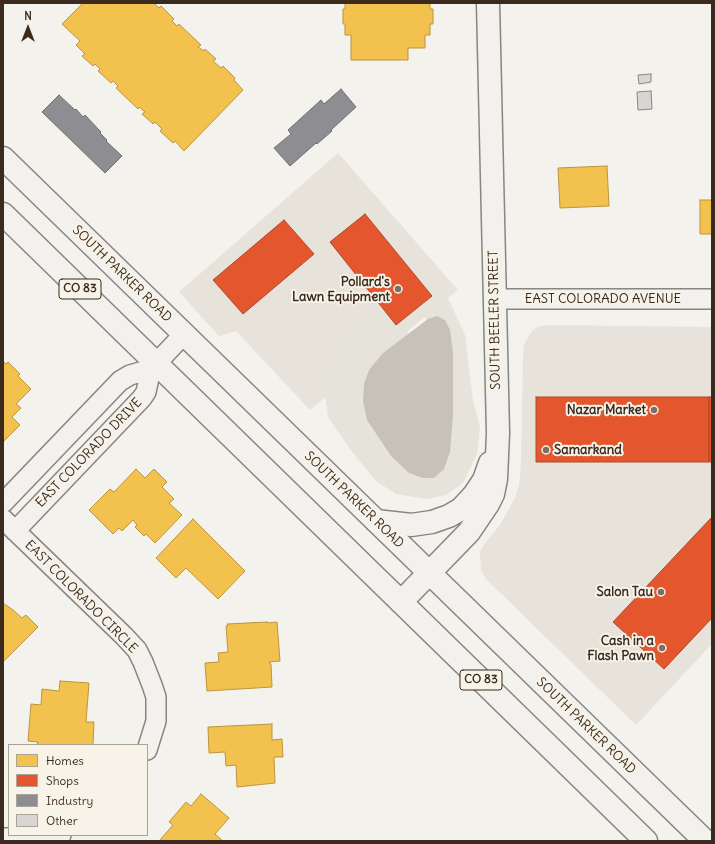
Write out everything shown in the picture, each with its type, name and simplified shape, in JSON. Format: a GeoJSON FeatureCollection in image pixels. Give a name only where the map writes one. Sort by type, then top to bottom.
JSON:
{"type":"FeatureCollection","features":[{"type":"Feature","properties":{"kind":"main road","name":"SOUTH BEELER STREET"},"geometry":{"type":"LineString","coordinates":[[401,602],[469,532],[493,494],[498,466],[488,3]]}},
{"type":"Feature","properties":{"kind":"main road","name":"SOUTH PARKER ROAD"},"geometry":{"type":"LineString","coordinates":[[3,158],[262,412],[705,841]]}},
{"type":"Feature","properties":{"kind":"main road","name":"CO 83"},"geometry":{"type":"LineString","coordinates":[[3,214],[154,367],[401,602],[646,841]]}},
{"type":"Feature","properties":{"kind":"main road"},"geometry":{"type":"LineString","coordinates":[[376,521],[403,525],[418,524],[441,520],[461,509],[474,495],[484,480],[492,458],[498,433]]}},
{"type":"Feature","properties":{"kind":"street","name":"EAST COLORADO AVENUE"},"geometry":{"type":"LineString","coordinates":[[495,299],[712,299]]}},
{"type":"Feature","properties":{"kind":"street","name":"EAST COLORADO DRIVE"},"geometry":{"type":"LineString","coordinates":[[9,525],[142,398],[146,392],[154,367],[184,334]]}},
{"type":"Feature","properties":{"kind":"street","name":"EAST COLORADO DRIVE"},"geometry":{"type":"LineString","coordinates":[[3,503],[120,381],[154,367]]}},
{"type":"Feature","properties":{"kind":"street","name":"EAST COLORADO CIRCLE"},"geometry":{"type":"LineString","coordinates":[[9,525],[137,650],[148,673],[156,697],[156,721],[148,747]]}},
{"type":"Feature","properties":{"kind":"street"},"geometry":{"type":"LineString","coordinates":[[3,838],[56,836]]}},
{"type":"Feature","properties":{"kind":"shaded area"},"geometry":{"type":"Polygon","coordinates":[[[338,153],[458,290],[310,410],[236,331],[219,336],[179,292],[338,153]]]}},
{"type":"Feature","properties":{"kind":"shaded area"},"geometry":{"type":"Polygon","coordinates":[[[436,290],[447,296],[465,335],[473,401],[480,426],[477,454],[463,483],[446,495],[427,499],[396,494],[376,481],[350,449],[328,417],[325,393],[327,373],[338,346],[357,321],[386,304],[402,310],[408,320],[408,336],[435,339],[425,317],[419,297],[421,292],[436,290]]]}},
{"type":"Feature","properties":{"kind":"shaded area"},"geometry":{"type":"Polygon","coordinates":[[[437,316],[445,320],[450,330],[453,353],[453,414],[450,452],[444,469],[434,478],[423,478],[409,473],[391,456],[367,420],[363,401],[364,384],[369,370],[383,353],[428,319],[437,316]]]}},
{"type":"Feature","properties":{"kind":"shaded area"},"geometry":{"type":"Polygon","coordinates":[[[540,326],[712,327],[712,644],[636,725],[486,579],[481,570],[480,552],[485,543],[500,525],[515,498],[519,485],[521,464],[524,345],[533,330],[540,326]]]}},
{"type":"Feature","properties":{"kind":"building: Homes"},"geometry":{"type":"Polygon","coordinates":[[[83,3],[154,3],[159,8],[161,6],[174,19],[172,21],[177,26],[179,24],[201,45],[198,47],[204,51],[205,49],[216,59],[213,61],[221,68],[223,66],[235,78],[234,80],[243,90],[184,151],[175,141],[173,143],[160,131],[162,129],[155,122],[153,124],[142,114],[145,112],[139,107],[138,109],[116,88],[118,86],[113,81],[111,83],[98,71],[100,69],[95,64],[93,66],[82,56],[85,54],[76,45],[80,41],[62,24],[83,3]]]}},
{"type":"Feature","properties":{"kind":"building: Homes"},"geometry":{"type":"Polygon","coordinates":[[[345,3],[430,3],[430,9],[433,9],[433,24],[430,24],[430,35],[425,35],[425,48],[408,48],[408,60],[351,60],[351,35],[345,35],[345,24],[343,24],[343,9],[345,9],[345,3]]]}},
{"type":"Feature","properties":{"kind":"building: Homes"},"geometry":{"type":"Polygon","coordinates":[[[607,166],[609,206],[560,208],[558,168],[607,166]]]}},
{"type":"Feature","properties":{"kind":"building: Homes"},"geometry":{"type":"Polygon","coordinates":[[[700,200],[712,200],[712,234],[700,234],[700,200]]]}},
{"type":"Feature","properties":{"kind":"building: Homes"},"geometry":{"type":"Polygon","coordinates":[[[3,361],[6,364],[8,362],[20,374],[18,376],[31,389],[16,404],[21,408],[12,417],[20,425],[3,442],[3,361]]]}},
{"type":"Feature","properties":{"kind":"building: Homes"},"geometry":{"type":"Polygon","coordinates":[[[136,469],[145,478],[154,469],[167,482],[162,487],[174,499],[169,503],[182,515],[155,543],[146,534],[144,536],[135,527],[137,525],[133,520],[122,531],[119,528],[113,534],[89,510],[110,489],[114,492],[136,469]]]}},
{"type":"Feature","properties":{"kind":"building: Homes"},"geometry":{"type":"Polygon","coordinates":[[[193,519],[245,571],[218,599],[186,568],[176,578],[156,558],[193,519]]]}},
{"type":"Feature","properties":{"kind":"building: Homes"},"geometry":{"type":"Polygon","coordinates":[[[3,603],[22,618],[26,615],[38,627],[3,662],[3,603]]]}},
{"type":"Feature","properties":{"kind":"building: Homes"},"geometry":{"type":"Polygon","coordinates":[[[277,622],[280,661],[269,662],[271,664],[272,687],[207,691],[205,663],[219,662],[218,653],[228,652],[227,624],[277,622]]]}},
{"type":"Feature","properties":{"kind":"building: Homes"},"geometry":{"type":"Polygon","coordinates":[[[60,681],[89,683],[86,722],[94,722],[93,744],[37,744],[38,742],[28,741],[31,704],[41,705],[42,689],[59,691],[60,681]]]}},
{"type":"Feature","properties":{"kind":"building: Homes"},"geometry":{"type":"Polygon","coordinates":[[[272,724],[272,740],[282,739],[283,757],[274,757],[275,783],[237,787],[236,765],[226,766],[225,752],[209,753],[208,727],[272,724]]]}},
{"type":"Feature","properties":{"kind":"building: Homes"},"geometry":{"type":"Polygon","coordinates":[[[201,794],[229,818],[215,834],[223,841],[159,841],[173,825],[169,822],[186,802],[191,806],[201,794]]]}},
{"type":"Feature","properties":{"kind":"building: Shops"},"geometry":{"type":"Polygon","coordinates":[[[365,214],[432,296],[396,325],[330,242],[365,214]]]}},
{"type":"Feature","properties":{"kind":"building: Shops"},"geometry":{"type":"Polygon","coordinates":[[[284,220],[314,254],[243,314],[213,280],[284,220]]]}},
{"type":"Feature","properties":{"kind":"building: Shops"},"geometry":{"type":"Polygon","coordinates":[[[536,397],[709,397],[709,462],[536,462],[536,397]]]}},
{"type":"Feature","properties":{"kind":"building: Shops"},"geometry":{"type":"Polygon","coordinates":[[[709,397],[712,397],[712,462],[709,462],[709,397]]]}},
{"type":"Feature","properties":{"kind":"building: Shops"},"geometry":{"type":"Polygon","coordinates":[[[712,517],[712,618],[664,669],[613,622],[712,517]]]}},
{"type":"Feature","properties":{"kind":"building: Industry"},"geometry":{"type":"Polygon","coordinates":[[[341,89],[356,107],[331,130],[332,131],[290,166],[274,148],[291,134],[288,130],[321,100],[324,104],[341,89]]]}},
{"type":"Feature","properties":{"kind":"building: Industry"},"geometry":{"type":"Polygon","coordinates":[[[59,95],[83,117],[85,115],[101,132],[100,133],[107,140],[106,141],[122,156],[105,173],[42,112],[59,95]]]}},
{"type":"Feature","properties":{"kind":"building: Other"},"geometry":{"type":"Polygon","coordinates":[[[651,74],[651,82],[639,84],[638,75],[651,74]]]}},
{"type":"Feature","properties":{"kind":"building: Other"},"geometry":{"type":"Polygon","coordinates":[[[651,91],[652,109],[638,110],[637,92],[651,91]]]}},
{"type":"Feature","properties":{"kind":"place","name":"Pollard's Lawn Equipment"},"geometry":{"type":"Point","coordinates":[398,289]}},
{"type":"Feature","properties":{"kind":"place","name":"Nazar Market"},"geometry":{"type":"Point","coordinates":[654,410]}},
{"type":"Feature","properties":{"kind":"place","name":"Samarkand"},"geometry":{"type":"Point","coordinates":[546,450]}},
{"type":"Feature","properties":{"kind":"place","name":"Salon Tau"},"geometry":{"type":"Point","coordinates":[661,592]}},
{"type":"Feature","properties":{"kind":"place","name":"Cash in a Flash Pawn"},"geometry":{"type":"Point","coordinates":[662,648]}}]}
